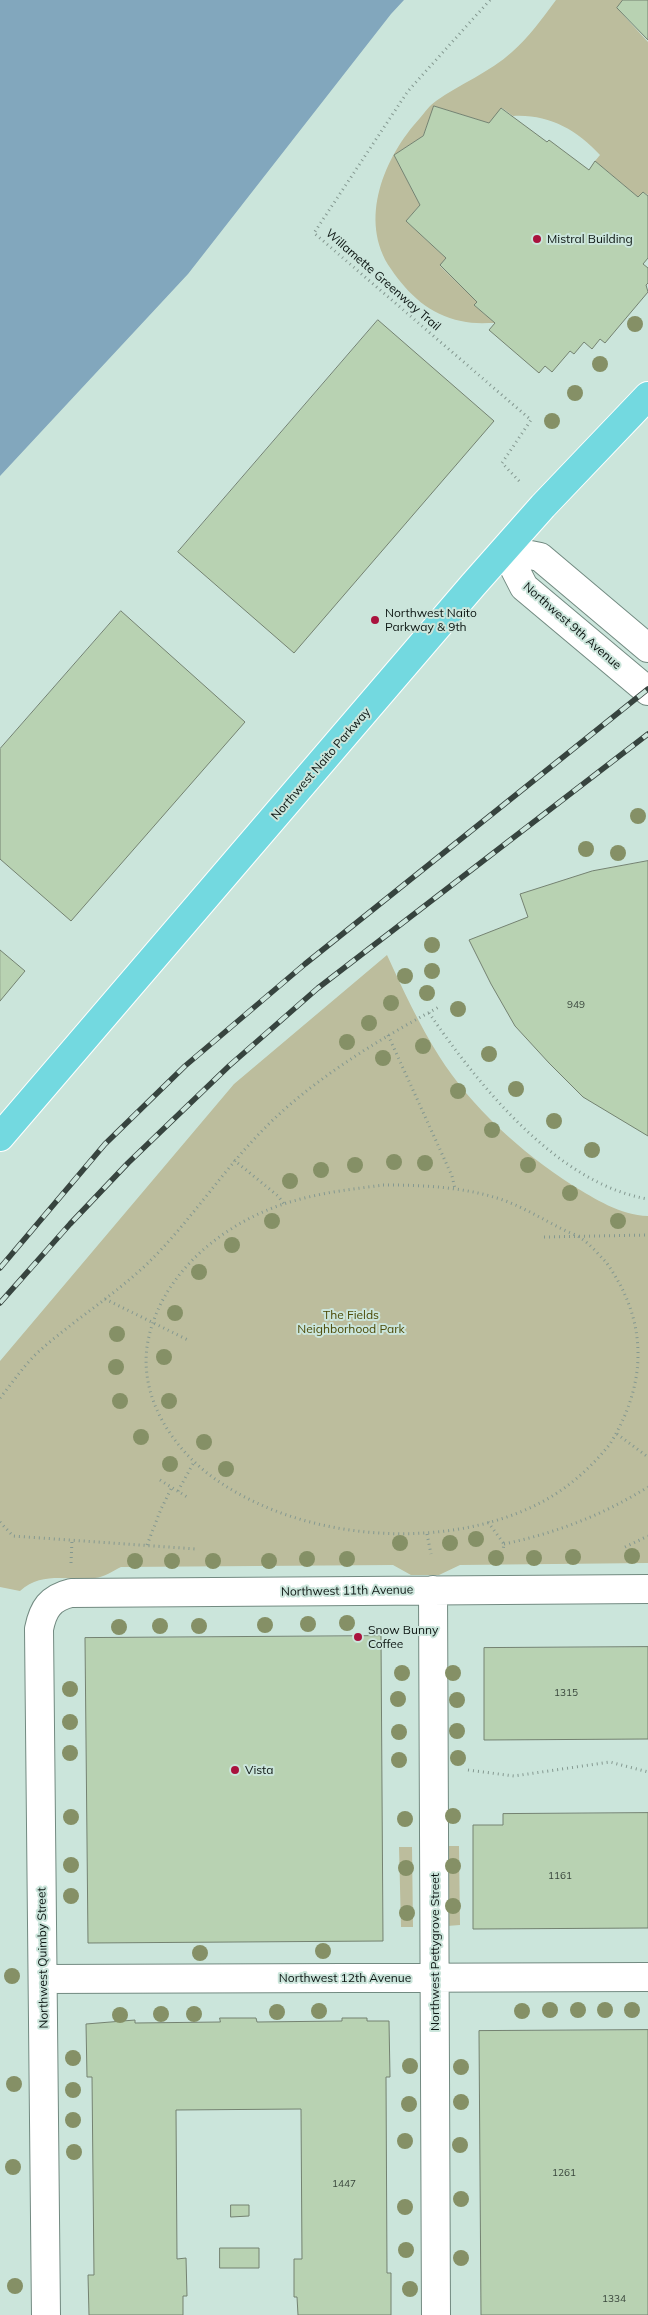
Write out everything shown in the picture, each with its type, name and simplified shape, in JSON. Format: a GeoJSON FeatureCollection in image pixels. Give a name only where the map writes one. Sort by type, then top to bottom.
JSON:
{"type":"FeatureCollection","features":[{"type":"Feature","properties":{"kind":"main road","name":"Northwest Naito Parkway"},"geometry":{"type":"LineString","coordinates":[[0,1138],[505,550],[648,396]]}},
{"type":"Feature","properties":{"kind":"street"},"geometry":{"type":"LineString","coordinates":[[505,550],[540,557],[648,648]]}},
{"type":"Feature","properties":{"kind":"street","name":"Northwest 9th Avenue"},"geometry":{"type":"LineString","coordinates":[[505,550],[524,587],[648,691]]}},
{"type":"Feature","properties":{"kind":"street","name":"Northwest 11th Avenue"},"geometry":{"type":"LineString","coordinates":[[48,1603],[59,1596],[71,1593],[648,1589]]}},
{"type":"Feature","properties":{"kind":"street","name":"Northwest Pettygrove Street"},"geometry":{"type":"LineString","coordinates":[[433,1590],[436,2315]]}},
{"type":"Feature","properties":{"kind":"street","name":"Northwest Quimby Street"},"geometry":{"type":"LineString","coordinates":[[46,2315],[38,1629],[48,1603]]}},
{"type":"Feature","properties":{"kind":"street","name":"Northwest 12th Avenue"},"geometry":{"type":"LineString","coordinates":[[43,1979],[648,1977]]}},
{"type":"Feature","properties":{"kind":"path","name":"Willamette Greenway Trail"},"geometry":{"type":"LineString","coordinates":[[490,0],[408,90],[314,233],[531,420],[502,463]]}},
{"type":"Feature","properties":{"kind":"path"},"geometry":{"type":"LineString","coordinates":[[0,1398],[34,1356],[105,1300],[149,1262],[178,1231],[234,1160],[259,1133],[344,1063],[388,1035],[439,1008]]}},
{"type":"Feature","properties":{"kind":"path"},"geometry":{"type":"LineString","coordinates":[[429,1013],[475,1077],[509,1113],[547,1147],[581,1172],[611,1190],[648,1199]]}},
{"type":"Feature","properties":{"kind":"path"},"geometry":{"type":"LineString","coordinates":[[388,1035],[452,1176],[455,1189]]}},
{"type":"Feature","properties":{"kind":"path"},"geometry":{"type":"LineString","coordinates":[[234,1160],[278,1196],[284,1204]]}},
{"type":"Feature","properties":{"kind":"path"},"geometry":{"type":"LineString","coordinates":[[627,1287],[580,1237],[503,1200],[455,1189],[428,1186],[383,1185],[317,1195],[284,1204],[252,1217],[200,1253],[170,1286],[158,1306],[147,1347],[147,1369],[153,1401],[159,1416],[174,1439],[194,1462],[211,1477],[234,1492],[265,1507],[292,1517],[346,1529],[427,1534],[488,1522],[521,1511],[558,1492],[591,1466],[617,1434],[633,1410]]}},
{"type":"Feature","properties":{"kind":"path"},"geometry":{"type":"LineString","coordinates":[[544,1237],[648,1235]]}},
{"type":"Feature","properties":{"kind":"path"},"geometry":{"type":"LineString","coordinates":[[105,1300],[190,1341]]}},
{"type":"Feature","properties":{"kind":"path"},"geometry":{"type":"LineString","coordinates":[[617,1434],[648,1457]]}},
{"type":"Feature","properties":{"kind":"path"},"geometry":{"type":"LineString","coordinates":[[178,1491],[194,1462]]}},
{"type":"Feature","properties":{"kind":"path"},"geometry":{"type":"LineString","coordinates":[[160,1480],[187,1497]]}},
{"type":"Feature","properties":{"kind":"path"},"geometry":{"type":"LineString","coordinates":[[147,1545],[161,1508],[172,1487]]}},
{"type":"Feature","properties":{"kind":"path"},"geometry":{"type":"LineString","coordinates":[[504,1544],[555,1532],[609,1510],[648,1487]]}},
{"type":"Feature","properties":{"kind":"path"},"geometry":{"type":"LineString","coordinates":[[0,1522],[14,1536],[196,1549]]}},
{"type":"Feature","properties":{"kind":"path"},"geometry":{"type":"LineString","coordinates":[[488,1522],[504,1544],[503,1550]]}},
{"type":"Feature","properties":{"kind":"path"},"geometry":{"type":"LineString","coordinates":[[427,1534],[431,1554]]}},
{"type":"Feature","properties":{"kind":"path"},"geometry":{"type":"LineString","coordinates":[[625,1547],[648,1536]]}},
{"type":"Feature","properties":{"kind":"path"},"geometry":{"type":"LineString","coordinates":[[468,1770],[514,1776],[610,1762],[648,1772]]}},
{"type":"Feature","properties":{"kind":"green space"},"geometry":{"type":"Polygon","coordinates":[[[556,0],[623,0],[617,8],[648,42],[648,195],[643,192],[638,197],[595,161],[600,155],[591,146],[561,125],[538,118],[513,116],[502,108],[489,123],[434,106],[423,136],[394,155],[420,205],[406,221],[446,258],[440,266],[477,302],[474,305],[495,323],[470,323],[450,318],[430,309],[412,295],[391,269],[381,250],[376,230],[376,210],[386,170],[396,151],[407,133],[434,103],[494,66],[512,52],[530,34],[556,0]]]}},
{"type":"Feature","properties":{"kind":"green space","name":"The Fields Neighborhood Park"},"geometry":{"type":"Polygon","coordinates":[[[387,955],[405,994],[439,1056],[466,1093],[499,1128],[535,1159],[590,1196],[628,1213],[648,1216],[648,1563],[460,1565],[439,1575],[411,1575],[393,1565],[121,1567],[95,1578],[56,1578],[37,1581],[20,1591],[0,1587],[0,1361],[234,1084],[387,955]]]}},
{"type":"Feature","properties":{"kind":"green space"},"geometry":{"type":"Polygon","coordinates":[[[446,1846],[459,1846],[460,1925],[447,1926],[446,1846]]]}},
{"type":"Feature","properties":{"kind":"green space"},"geometry":{"type":"Polygon","coordinates":[[[399,1847],[412,1847],[413,1927],[401,1927],[399,1847]]]}},
{"type":"Feature","properties":{"kind":"water"},"geometry":{"type":"Polygon","coordinates":[[[0,0],[404,0],[391,14],[188,274],[0,476],[0,0]]]}},
{"type":"Feature","properties":{"kind":"building"},"geometry":{"type":"Polygon","coordinates":[[[623,0],[648,0],[648,40],[617,8],[623,0]]]}},
{"type":"Feature","properties":{"kind":"building","name":"Mistral Building"},"geometry":{"type":"Polygon","coordinates":[[[434,106],[489,123],[501,108],[589,170],[595,161],[638,197],[643,192],[648,196],[648,258],[643,264],[648,268],[648,283],[646,285],[648,292],[605,343],[600,339],[592,349],[584,342],[574,354],[570,351],[552,372],[545,366],[539,373],[489,330],[495,323],[474,305],[477,302],[440,265],[446,258],[406,221],[420,205],[394,155],[423,136],[434,106]]]}},
{"type":"Feature","properties":{"kind":"building"},"geometry":{"type":"Polygon","coordinates":[[[378,320],[494,421],[294,653],[178,552],[378,320]]]}},
{"type":"Feature","properties":{"kind":"building"},"geometry":{"type":"Polygon","coordinates":[[[121,611],[245,722],[71,921],[0,859],[0,749],[121,611]]]}},
{"type":"Feature","properties":{"kind":"building"},"geometry":{"type":"Polygon","coordinates":[[[648,861],[648,1136],[583,1097],[515,1026],[469,940],[528,917],[520,894],[592,871],[648,861]]]}},
{"type":"Feature","properties":{"kind":"building"},"geometry":{"type":"Polygon","coordinates":[[[0,950],[25,971],[0,1001],[0,950]]]}},
{"type":"Feature","properties":{"kind":"building","name":"Vista"},"geometry":{"type":"Polygon","coordinates":[[[381,1636],[383,1941],[88,1943],[85,1638],[381,1636]]]}},
{"type":"Feature","properties":{"kind":"building"},"geometry":{"type":"Polygon","coordinates":[[[648,1647],[648,1739],[484,1740],[484,1648],[648,1647]]]}},
{"type":"Feature","properties":{"kind":"building"},"geometry":{"type":"Polygon","coordinates":[[[648,1813],[648,1928],[473,1929],[473,1825],[503,1825],[503,1814],[648,1813]]]}},
{"type":"Feature","properties":{"kind":"building"},"geometry":{"type":"Polygon","coordinates":[[[220,2018],[256,2018],[257,2022],[342,2021],[342,2018],[367,2018],[367,2021],[389,2021],[390,2077],[386,2077],[387,2273],[391,2273],[391,2315],[298,2315],[297,2297],[294,2297],[294,2259],[302,2259],[301,2109],[176,2110],[177,2259],[186,2258],[187,2296],[183,2296],[183,2315],[89,2315],[88,2275],[94,2275],[92,2077],[87,2077],[86,2024],[135,2020],[135,2023],[220,2022],[220,2018]]]}},
{"type":"Feature","properties":{"kind":"building"},"geometry":{"type":"Polygon","coordinates":[[[648,2030],[648,2315],[481,2315],[479,2031],[648,2030]]]}},
{"type":"Feature","properties":{"kind":"building"},"geometry":{"type":"Polygon","coordinates":[[[231,2205],[249,2205],[249,2216],[231,2217],[231,2205]]]}},
{"type":"Feature","properties":{"kind":"building"},"geometry":{"type":"Polygon","coordinates":[[[220,2248],[259,2248],[259,2268],[220,2268],[220,2248]]]}},
{"type":"Feature","properties":{"kind":"railway"},"geometry":{"type":"LineString","coordinates":[[0,1268],[105,1144],[185,1066],[305,964],[648,689]]}},
{"type":"Feature","properties":{"kind":"railway"},"geometry":{"type":"LineString","coordinates":[[0,1303],[70,1224],[128,1163],[229,1066],[318,988],[648,734]]}},
{"type":"Feature","properties":{"kind":"place","name":"Mistral Building"},"geometry":{"type":"Point","coordinates":[537,239]}},
{"type":"Feature","properties":{"kind":"place","name":"Northwest Naito Parkway & 9th"},"geometry":{"type":"Point","coordinates":[375,620]}},
{"type":"Feature","properties":{"kind":"place","name":"Snow Bunny Coffee"},"geometry":{"type":"Point","coordinates":[358,1637]}},
{"type":"Feature","properties":{"kind":"place","name":"Vista"},"geometry":{"type":"Point","coordinates":[235,1770]}}]}
